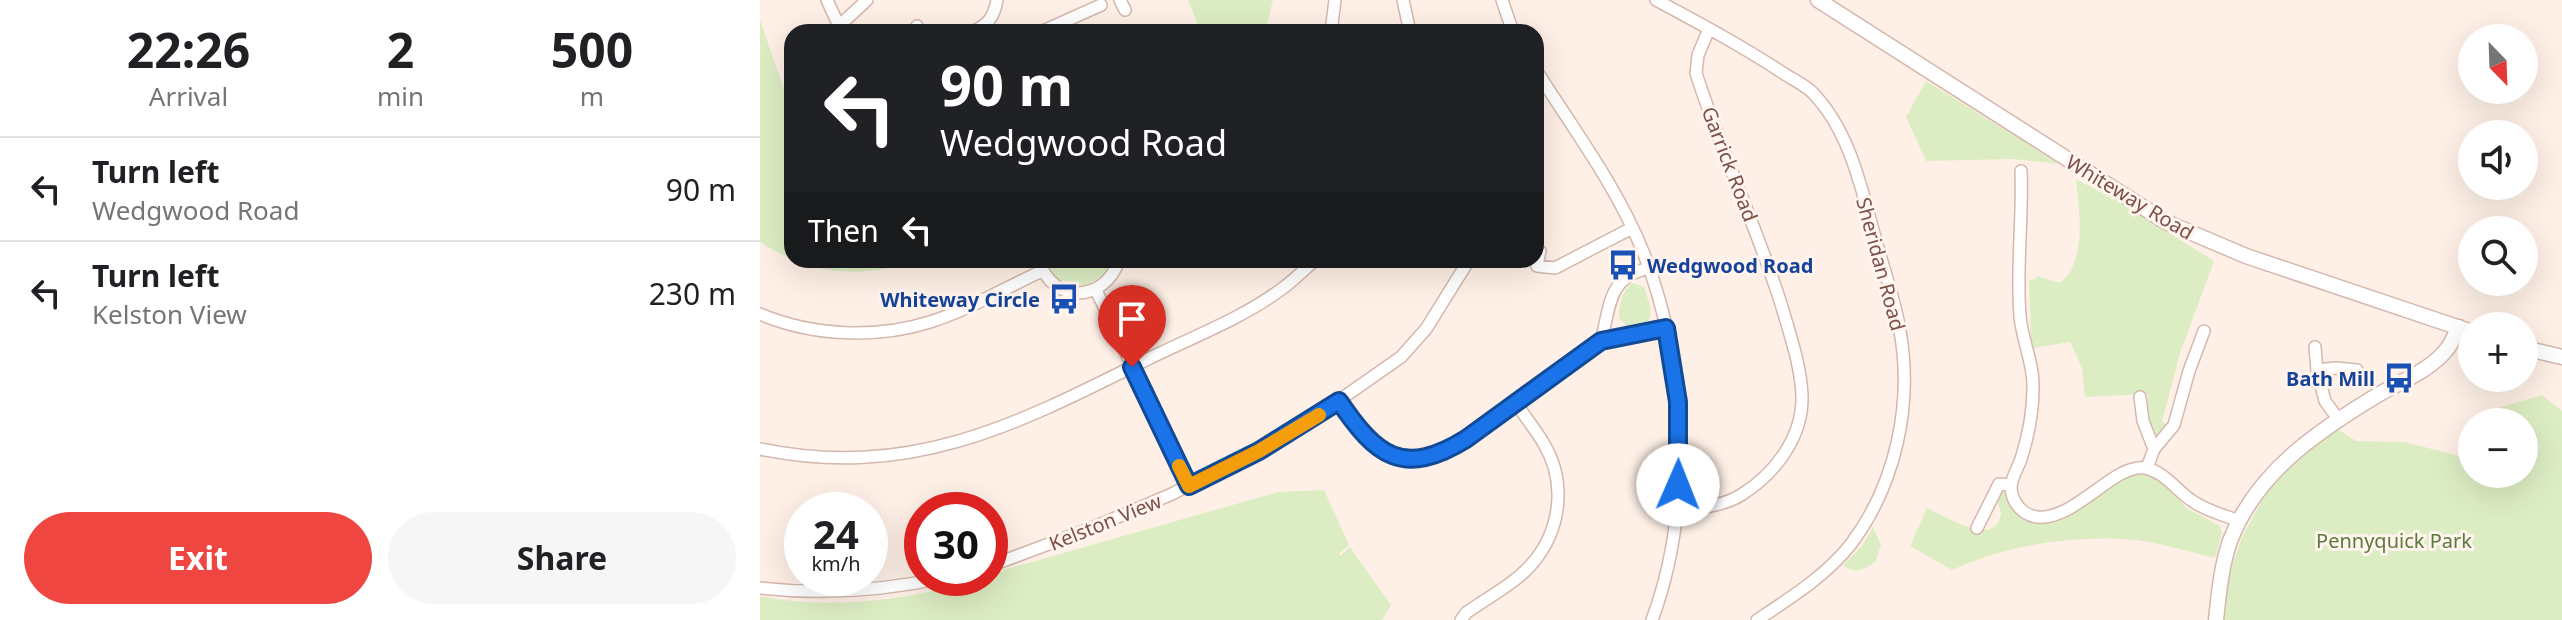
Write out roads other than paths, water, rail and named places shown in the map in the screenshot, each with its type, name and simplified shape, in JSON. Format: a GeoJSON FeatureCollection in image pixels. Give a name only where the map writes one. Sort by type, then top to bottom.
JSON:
{"type":"FeatureCollection","features":[{"type":"Feature","properties":{"kind":"street"},"geometry":{"type":"LineString","coordinates":[[827,0],[838,24]]}},
{"type":"Feature","properties":{"kind":"street"},"geometry":{"type":"LineString","coordinates":[[845,24],[867,0]]}},
{"type":"Feature","properties":{"kind":"street"},"geometry":{"type":"LineString","coordinates":[[990,24],[997,0]]}},
{"type":"Feature","properties":{"kind":"street"},"geometry":{"type":"LineString","coordinates":[[1332,24],[1335,0]]}},
{"type":"Feature","properties":{"kind":"street"},"geometry":{"type":"LineString","coordinates":[[1403,0],[1408,24]]}},
{"type":"Feature","properties":{"kind":"street"},"geometry":{"type":"LineString","coordinates":[[1502,0],[1510,24]]}},
{"type":"Feature","properties":{"kind":"street","name":"Sheridan Road"},"geometry":{"type":"LineString","coordinates":[[1656,0],[1812,92],[1841,131],[1867,206],[1900,331],[1905,398],[1899,435],[1889,472],[1867,518],[1836,561],[1757,620]]}},
{"type":"Feature","properties":{"kind":"street","name":"Whiteway Road"},"geometry":{"type":"LineString","coordinates":[[1818,0],[2166,222],[2246,256],[2458,326]]}},
{"type":"Feature","properties":{"kind":"street"},"geometry":{"type":"LineString","coordinates":[[1059,24],[1101,5]]}},
{"type":"Feature","properties":{"kind":"street","name":"Garrick Road"},"geometry":{"type":"LineString","coordinates":[[1677,511],[1709,506],[1740,496],[1777,465],[1795,434],[1802,398],[1792,340],[1768,262],[1696,73],[1698,55],[1709,29]]}},
{"type":"Feature","properties":{"kind":"street"},"geometry":{"type":"LineString","coordinates":[[1544,82],[1601,169],[1632,228],[1649,268],[1666,328],[1678,402],[1677,511],[1670,556],[1652,620]]}},
{"type":"Feature","properties":{"kind":"street"},"geometry":{"type":"LineString","coordinates":[[2021,171],[2028,216],[2020,313],[2022,337],[2034,385],[2031,418],[2011,485],[2014,501],[2030,516],[2051,516],[2088,498],[2126,470],[2147,468],[2166,478],[2196,504],[2239,521]]}},
{"type":"Feature","properties":{"kind":"street"},"geometry":{"type":"LineString","coordinates":[[1544,267],[1555,268],[1632,228]]}},
{"type":"Feature","properties":{"kind":"street"},"geometry":{"type":"LineString","coordinates":[[761,317],[839,333],[899,329],[945,316],[1037,268]]}},
{"type":"Feature","properties":{"kind":"street"},"geometry":{"type":"LineString","coordinates":[[1042,268],[1052,283],[1066,291],[1079,293],[1096,290],[1109,281],[1115,268]]}},
{"type":"Feature","properties":{"kind":"street"},"geometry":{"type":"LineString","coordinates":[[760,449],[788,455],[869,457],[920,452],[967,440],[1010,425],[1245,311],[1282,289],[1306,268]]}},
{"type":"Feature","properties":{"kind":"street","name":"Kelston View"},"geometry":{"type":"LineString","coordinates":[[1008,559],[1189,486],[1259,451],[1339,401],[1401,357],[1433,319],[1464,268]]}},
{"type":"Feature","properties":{"kind":"street"},"geometry":{"type":"LineString","coordinates":[[1601,341],[1615,289],[1621,279],[1649,268]]}},
{"type":"Feature","properties":{"kind":"street"},"geometry":{"type":"LineString","coordinates":[[1096,290],[1189,486]]}},
{"type":"Feature","properties":{"kind":"street"},"geometry":{"type":"LineString","coordinates":[[1339,401],[1360,432],[1381,451],[1412,458],[1429,457],[1447,450],[1601,341],[1666,328]]}},
{"type":"Feature","properties":{"kind":"street"},"geometry":{"type":"LineString","coordinates":[[2147,468],[2154,449],[2174,425],[2204,331]]}},
{"type":"Feature","properties":{"kind":"street"},"geometry":{"type":"LineString","coordinates":[[2216,620],[2223,565],[2239,521],[2270,475],[2338,419],[2432,363],[2458,337]]}},
{"type":"Feature","properties":{"kind":"street"},"geometry":{"type":"LineString","coordinates":[[2315,347],[2325,401],[2338,419]]}},
{"type":"Feature","properties":{"kind":"street"},"geometry":{"type":"LineString","coordinates":[[2538,351],[2562,357]]}},
{"type":"Feature","properties":{"kind":"street"},"geometry":{"type":"LineString","coordinates":[[2317,370],[2357,370]]}},
{"type":"Feature","properties":{"kind":"street"},"geometry":{"type":"LineString","coordinates":[[2140,397],[2143,421],[2154,449]]}},
{"type":"Feature","properties":{"kind":"street"},"geometry":{"type":"LineString","coordinates":[[1461,620],[1466,613],[1531,565],[1554,527],[1559,490],[1551,459],[1545,444],[1516,403]]}},
{"type":"Feature","properties":{"kind":"street"},"geometry":{"type":"LineString","coordinates":[[1977,528],[1999,484],[2011,485]]}},
{"type":"Feature","properties":{"kind":"street"},"geometry":{"type":"LineString","coordinates":[[760,588],[793,592],[864,592],[904,585]]}},
{"type":"Feature","properties":{"kind":"place","name":"Wedgwood Road"},"geometry":{"type":"Point","coordinates":[1623,265]}},
{"type":"Feature","properties":{"kind":"place","name":"Whiteway Circle"},"geometry":{"type":"Point","coordinates":[1064,299]}},
{"type":"Feature","properties":{"kind":"place","name":"Bath Mill"},"geometry":{"type":"Point","coordinates":[2399,378]}},
{"type":"Feature","properties":{"kind":"park label","name":"Pennyquick Park"},"geometry":{"type":"Point","coordinates":[2394,540]}}]}
